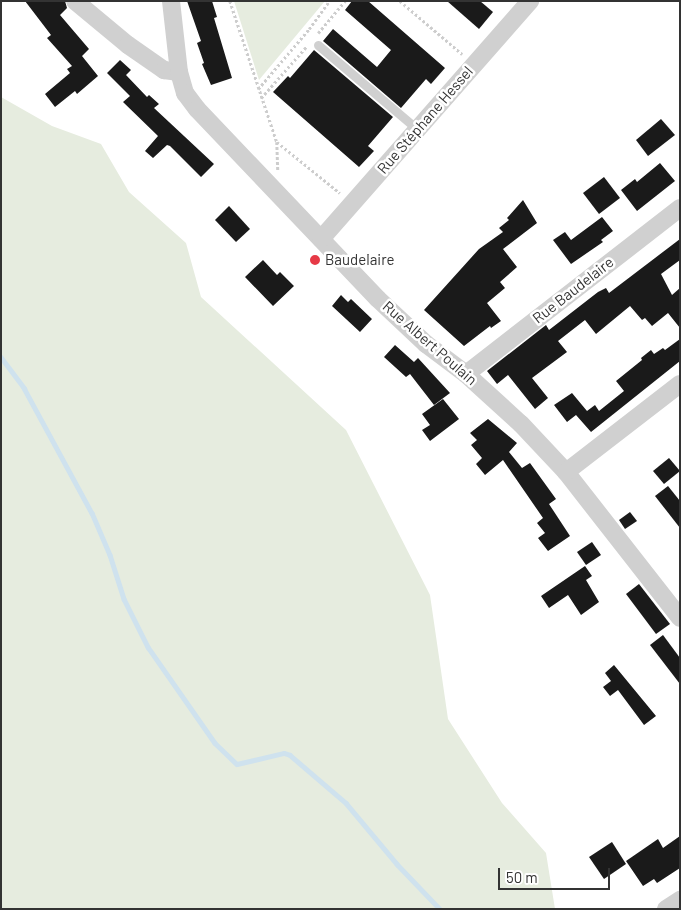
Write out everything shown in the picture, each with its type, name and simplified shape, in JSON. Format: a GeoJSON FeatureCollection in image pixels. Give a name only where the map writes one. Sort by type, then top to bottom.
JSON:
{"type":"FeatureCollection","features":[{"type":"Feature","properties":{"kind":"street"},"geometry":{"type":"LineString","coordinates":[[75,1],[128,45],[164,70],[179,72]]}},
{"type":"Feature","properties":{"kind":"street","name":"Rue Albert Poulain"},"geometry":{"type":"LineString","coordinates":[[171,1],[179,72],[185,93],[197,109],[378,299],[426,344],[466,374],[521,424],[566,472],[674,599],[680,618]]}},
{"type":"Feature","properties":{"kind":"street","name":"Rue Stéphane Hessel"},"geometry":{"type":"LineString","coordinates":[[321,240],[530,1]]}},
{"type":"Feature","properties":{"kind":"street","name":"Rue Baudelaire"},"geometry":{"type":"LineString","coordinates":[[466,374],[680,208]]}},
{"type":"Feature","properties":{"kind":"street"},"geometry":{"type":"LineString","coordinates":[[566,472],[680,384]]}},
{"type":"Feature","properties":{"kind":"street"},"geometry":{"type":"LineString","coordinates":[[666,909],[680,900]]}},
{"type":"Feature","properties":{"kind":"lane"},"geometry":{"type":"LineString","coordinates":[[318,45],[417,130]]}},
{"type":"Feature","properties":{"kind":"path"},"geometry":{"type":"LineString","coordinates":[[230,1],[277,142],[280,166],[271,188]]}},
{"type":"Feature","properties":{"kind":"path"},"geometry":{"type":"LineString","coordinates":[[258,89],[309,29],[329,1]]}},
{"type":"Feature","properties":{"kind":"path"},"geometry":{"type":"LineString","coordinates":[[261,98],[345,1]]}},
{"type":"Feature","properties":{"kind":"path"},"geometry":{"type":"LineString","coordinates":[[400,1],[474,64]]}},
{"type":"Feature","properties":{"kind":"path"},"geometry":{"type":"LineString","coordinates":[[277,142],[353,203]]}},
{"type":"Feature","properties":{"kind":"shaded area"},"geometry":{"type":"Polygon","coordinates":[[[234,1],[325,1],[259,80],[234,1]]]}},
{"type":"Feature","properties":{"kind":"shaded area"},"geometry":{"type":"Polygon","coordinates":[[[1,97],[52,126],[101,144],[129,192],[186,243],[201,297],[346,430],[430,595],[448,719],[502,803],[546,853],[555,909],[1,909],[1,97]]]}},
{"type":"Feature","properties":{"kind":"building"},"geometry":{"type":"Polygon","coordinates":[[[25,1],[65,1],[67,8],[60,15],[89,49],[82,56],[98,76],[77,94],[75,91],[55,107],[45,94],[70,73],[67,69],[72,66],[47,38],[51,35],[25,1]]]}},
{"type":"Feature","properties":{"kind":"building"},"geometry":{"type":"Polygon","coordinates":[[[187,1],[212,1],[217,17],[214,18],[232,78],[211,85],[202,64],[204,63],[197,43],[201,41],[187,1]]]}},
{"type":"Feature","properties":{"kind":"building"},"geometry":{"type":"Polygon","coordinates":[[[352,1],[368,1],[445,68],[431,84],[426,79],[401,108],[323,41],[333,29],[377,67],[391,50],[345,10],[352,1]]]}},
{"type":"Feature","properties":{"kind":"building"},"geometry":{"type":"Polygon","coordinates":[[[447,1],[480,1],[493,12],[479,29],[447,1]]]}},
{"type":"Feature","properties":{"kind":"building"},"geometry":{"type":"Polygon","coordinates":[[[314,50],[393,117],[368,146],[374,151],[359,167],[273,92],[288,76],[290,78],[314,50]]]}},
{"type":"Feature","properties":{"kind":"building"},"geometry":{"type":"Polygon","coordinates":[[[120,60],[131,70],[126,75],[147,97],[149,95],[159,104],[154,108],[214,164],[201,177],[170,146],[167,145],[153,158],[145,151],[158,136],[123,102],[130,96],[107,73],[120,60]]]}},
{"type":"Feature","properties":{"kind":"building"},"geometry":{"type":"Polygon","coordinates":[[[661,119],[675,135],[648,156],[636,140],[661,119]]]}},
{"type":"Feature","properties":{"kind":"building"},"geometry":{"type":"Polygon","coordinates":[[[660,163],[675,181],[637,211],[621,190],[635,179],[637,182],[660,163]]]}},
{"type":"Feature","properties":{"kind":"building"},"geometry":{"type":"Polygon","coordinates":[[[604,177],[620,198],[599,214],[583,193],[604,177]]]}},
{"type":"Feature","properties":{"kind":"building"},"geometry":{"type":"Polygon","coordinates":[[[523,200],[537,223],[503,249],[517,267],[500,282],[505,288],[487,303],[501,321],[491,328],[490,326],[464,346],[424,310],[479,249],[503,232],[499,228],[509,220],[507,218],[523,200]]]}},
{"type":"Feature","properties":{"kind":"building"},"geometry":{"type":"Polygon","coordinates":[[[229,206],[250,229],[236,242],[215,220],[229,206]]]}},
{"type":"Feature","properties":{"kind":"building"},"geometry":{"type":"Polygon","coordinates":[[[602,217],[613,231],[601,240],[603,242],[571,264],[553,240],[565,232],[571,240],[602,217]]]}},
{"type":"Feature","properties":{"kind":"building"},"geometry":{"type":"Polygon","coordinates":[[[680,239],[680,260],[661,274],[672,295],[680,288],[680,328],[668,313],[652,326],[645,318],[642,320],[630,306],[596,334],[585,320],[558,341],[567,352],[532,378],[548,398],[535,409],[508,375],[497,384],[487,371],[546,325],[549,330],[598,292],[606,288],[609,293],[680,239]]]}},
{"type":"Feature","properties":{"kind":"building"},"geometry":{"type":"Polygon","coordinates":[[[263,260],[277,275],[280,272],[294,286],[273,306],[245,277],[263,260]]]}},
{"type":"Feature","properties":{"kind":"building"},"geometry":{"type":"Polygon","coordinates":[[[341,295],[348,302],[351,299],[372,319],[360,332],[332,306],[341,295]]]}},
{"type":"Feature","properties":{"kind":"building"},"geometry":{"type":"Polygon","coordinates":[[[680,339],[680,361],[591,432],[576,415],[567,422],[554,405],[572,393],[587,411],[595,405],[599,411],[624,391],[616,381],[642,360],[641,358],[651,350],[654,354],[663,348],[665,350],[680,339]]]}},
{"type":"Feature","properties":{"kind":"building"},"geometry":{"type":"Polygon","coordinates":[[[395,345],[414,362],[418,358],[450,393],[434,405],[410,374],[406,377],[384,357],[395,345]]]}},
{"type":"Feature","properties":{"kind":"building"},"geometry":{"type":"Polygon","coordinates":[[[443,399],[459,419],[430,441],[422,430],[430,425],[422,414],[443,399]]]}},
{"type":"Feature","properties":{"kind":"building"},"geometry":{"type":"Polygon","coordinates":[[[488,419],[517,443],[509,452],[522,468],[530,463],[556,499],[549,504],[570,536],[548,551],[538,538],[545,533],[537,523],[543,518],[503,460],[485,475],[476,464],[482,458],[471,445],[477,440],[470,433],[488,419]]]}},
{"type":"Feature","properties":{"kind":"building"},"geometry":{"type":"Polygon","coordinates":[[[669,458],[680,471],[664,484],[653,471],[669,458]]]}},
{"type":"Feature","properties":{"kind":"building"},"geometry":{"type":"Polygon","coordinates":[[[668,486],[680,501],[680,528],[655,496],[668,486]]]}},
{"type":"Feature","properties":{"kind":"building"},"geometry":{"type":"Polygon","coordinates":[[[630,512],[637,521],[625,529],[619,520],[630,512]]]}},
{"type":"Feature","properties":{"kind":"building"},"geometry":{"type":"Polygon","coordinates":[[[592,542],[601,555],[586,565],[577,552],[592,542]]]}},
{"type":"Feature","properties":{"kind":"building"},"geometry":{"type":"Polygon","coordinates":[[[585,566],[592,576],[586,580],[599,602],[581,615],[568,595],[549,608],[541,596],[585,566]]]}},
{"type":"Feature","properties":{"kind":"building"},"geometry":{"type":"Polygon","coordinates":[[[639,584],[670,624],[656,634],[626,594],[639,584]]]}},
{"type":"Feature","properties":{"kind":"building"},"geometry":{"type":"Polygon","coordinates":[[[663,635],[680,658],[680,684],[650,645],[663,635]]]}},
{"type":"Feature","properties":{"kind":"building"},"geometry":{"type":"Polygon","coordinates":[[[614,665],[656,716],[644,725],[618,690],[610,696],[603,687],[611,681],[605,673],[614,665]]]}},
{"type":"Feature","properties":{"kind":"building"},"geometry":{"type":"Polygon","coordinates":[[[680,836],[680,868],[657,883],[654,879],[643,886],[626,861],[658,839],[663,848],[680,836]]]}},
{"type":"Feature","properties":{"kind":"building"},"geometry":{"type":"Polygon","coordinates":[[[612,842],[626,864],[604,879],[589,857],[612,842]]]}},
{"type":"Feature","properties":{"kind":"waterway"},"geometry":{"type":"LineString","coordinates":[[1,357],[24,388],[92,513],[110,555],[124,599],[148,647],[215,743],[237,764],[284,753],[290,755],[346,803],[397,864],[440,909]]}},
{"type":"Feature","properties":{"kind":"place","name":"Baudelaire"},"geometry":{"type":"Point","coordinates":[315,260]}}]}
